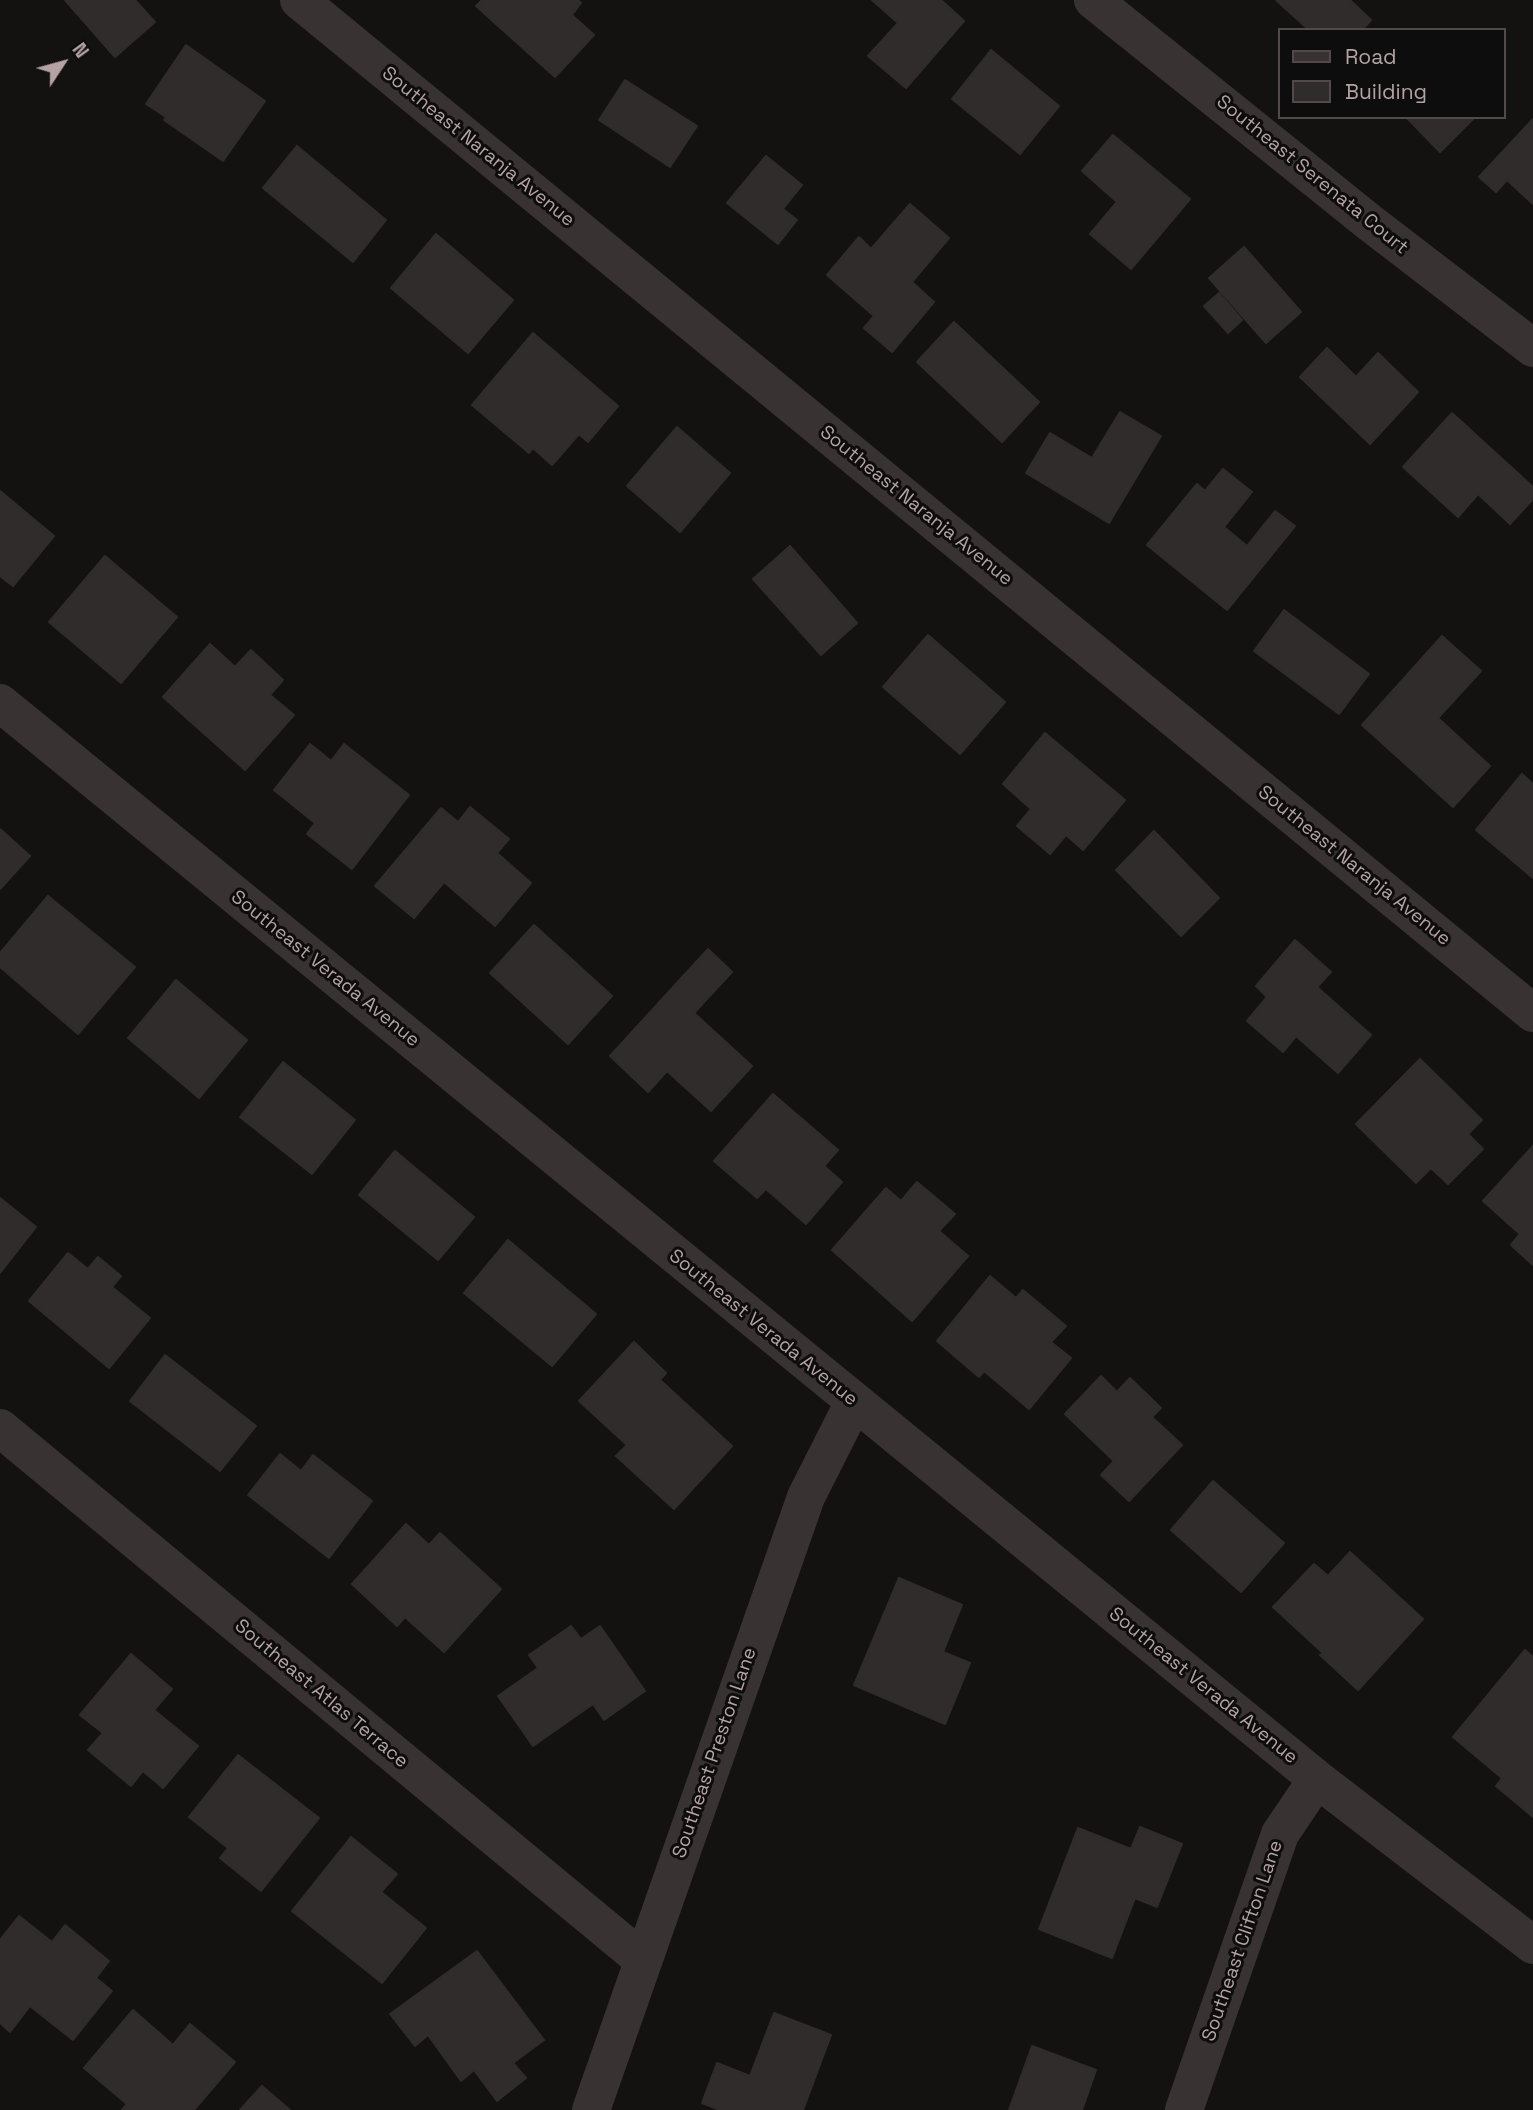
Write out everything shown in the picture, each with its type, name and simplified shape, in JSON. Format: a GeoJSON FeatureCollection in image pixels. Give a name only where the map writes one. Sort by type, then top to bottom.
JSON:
{"type":"FeatureCollection","features":[{"type":"Feature","properties":{"kind":"street","name":"Southeast Naranja Avenue"},"geometry":{"type":"LineString","coordinates":[[299,0],[1533,1013]]}},
{"type":"Feature","properties":{"kind":"street","name":"Southeast Serenata Court"},"geometry":{"type":"LineString","coordinates":[[1093,0],[1368,222],[1533,348]]}},
{"type":"Feature","properties":{"kind":"street","name":"Southeast Verada Avenue"},"geometry":{"type":"LineString","coordinates":[[0,702],[1317,1779],[1533,1945]]}},
{"type":"Feature","properties":{"kind":"street","name":"Southeast Preston Lane"},"geometry":{"type":"LineString","coordinates":[[591,2110],[806,1497],[853,1402]]}},
{"type":"Feature","properties":{"kind":"street","name":"Southeast Atlas Terrace"},"geometry":{"type":"LineString","coordinates":[[0,1428],[643,1960]]}},
{"type":"Feature","properties":{"kind":"street","name":"Southeast Clifton Lane"},"geometry":{"type":"LineString","coordinates":[[1184,2110],[1280,1833],[1317,1779]]}},
{"type":"Feature","properties":{"kind":"building"},"geometry":{"type":"Polygon","coordinates":[[[65,0],[135,0],[155,22],[115,57],[65,0]]]}},
{"type":"Feature","properties":{"kind":"building"},"geometry":{"type":"Polygon","coordinates":[[[482,0],[578,0],[581,3],[572,15],[594,35],[555,77],[476,6],[482,0]]]}},
{"type":"Feature","properties":{"kind":"building"},"geometry":{"type":"Polygon","coordinates":[[[872,0],[941,0],[964,21],[906,88],[868,56],[898,23],[872,0]]]}},
{"type":"Feature","properties":{"kind":"building"},"geometry":{"type":"Polygon","coordinates":[[[1276,0],[1350,0],[1371,20],[1364,28],[1307,28],[1276,0]]]}},
{"type":"Feature","properties":{"kind":"building"},"geometry":{"type":"Polygon","coordinates":[[[186,45],[265,101],[223,161],[164,120],[166,117],[146,104],[186,45]]]}},
{"type":"Feature","properties":{"kind":"building"},"geometry":{"type":"Polygon","coordinates":[[[991,50],[1059,106],[1020,154],[952,99],[991,50]]]}},
{"type":"Feature","properties":{"kind":"building"},"geometry":{"type":"Polygon","coordinates":[[[625,80],[697,126],[670,167],[599,120],[625,80]]]}},
{"type":"Feature","properties":{"kind":"building"},"geometry":{"type":"Polygon","coordinates":[[[1408,119],[1473,119],[1440,152],[1408,119]]]}},
{"type":"Feature","properties":{"kind":"building"},"geometry":{"type":"Polygon","coordinates":[[[1533,119],[1533,204],[1507,180],[1496,192],[1479,177],[1533,119]]]}},
{"type":"Feature","properties":{"kind":"building"},"geometry":{"type":"Polygon","coordinates":[[[1113,135],[1190,199],[1131,269],[1090,234],[1117,202],[1082,171],[1113,135]]]}},
{"type":"Feature","properties":{"kind":"building"},"geometry":{"type":"Polygon","coordinates":[[[297,146],[386,220],[353,262],[263,188],[297,146]]]}},
{"type":"Feature","properties":{"kind":"building"},"geometry":{"type":"Polygon","coordinates":[[[766,156],[802,185],[783,209],[797,220],[778,244],[727,203],[766,156]]]}},
{"type":"Feature","properties":{"kind":"building"},"geometry":{"type":"Polygon","coordinates":[[[910,204],[949,238],[912,282],[934,302],[892,352],[864,328],[874,316],[827,275],[859,237],[871,249],[910,204]]]}},
{"type":"Feature","properties":{"kind":"building"},"geometry":{"type":"Polygon","coordinates":[[[436,234],[513,300],[468,353],[391,288],[436,234]]]}},
{"type":"Feature","properties":{"kind":"building"},"geometry":{"type":"Polygon","coordinates":[[[1244,247],[1301,312],[1266,343],[1209,278],[1244,247]]]}},
{"type":"Feature","properties":{"kind":"building"},"geometry":{"type":"Polygon","coordinates":[[[1219,293],[1242,320],[1228,333],[1204,306],[1219,293]]]}},
{"type":"Feature","properties":{"kind":"building"},"geometry":{"type":"Polygon","coordinates":[[[954,322],[1039,402],[1002,442],[917,362],[954,322]]]}},
{"type":"Feature","properties":{"kind":"building"},"geometry":{"type":"Polygon","coordinates":[[[533,333],[618,406],[588,442],[579,434],[552,465],[533,448],[529,453],[472,405],[533,333]]]}},
{"type":"Feature","properties":{"kind":"building"},"geometry":{"type":"Polygon","coordinates":[[[1327,348],[1356,377],[1378,353],[1418,392],[1370,444],[1300,377],[1327,348]]]}},
{"type":"Feature","properties":{"kind":"building"},"geometry":{"type":"Polygon","coordinates":[[[1120,412],[1161,436],[1109,523],[1026,473],[1050,433],[1092,458],[1120,412]]]}},
{"type":"Feature","properties":{"kind":"building"},"geometry":{"type":"Polygon","coordinates":[[[1452,413],[1533,487],[1533,499],[1510,524],[1478,494],[1458,517],[1403,467],[1452,413]]]}},
{"type":"Feature","properties":{"kind":"building"},"geometry":{"type":"Polygon","coordinates":[[[677,427],[730,473],[680,532],[627,486],[677,427]]]}},
{"type":"Feature","properties":{"kind":"building"},"geometry":{"type":"Polygon","coordinates":[[[1223,469],[1252,492],[1224,527],[1247,546],[1275,511],[1295,526],[1227,610],[1147,545],[1197,484],[1205,491],[1223,469]]]}},
{"type":"Feature","properties":{"kind":"building"},"geometry":{"type":"Polygon","coordinates":[[[0,491],[54,536],[13,586],[0,576],[0,491]]]}},
{"type":"Feature","properties":{"kind":"building"},"geometry":{"type":"Polygon","coordinates":[[[790,546],[857,623],[821,655],[753,579],[790,546]]]}},
{"type":"Feature","properties":{"kind":"building"},"geometry":{"type":"Polygon","coordinates":[[[105,556],[177,617],[121,683],[49,622],[105,556]]]}},
{"type":"Feature","properties":{"kind":"building"},"geometry":{"type":"Polygon","coordinates":[[[1284,610],[1369,674],[1339,714],[1254,651],[1284,610]]]}},
{"type":"Feature","properties":{"kind":"building"},"geometry":{"type":"Polygon","coordinates":[[[928,635],[1005,702],[960,754],[883,687],[928,635]]]}},
{"type":"Feature","properties":{"kind":"building"},"geometry":{"type":"Polygon","coordinates":[[[1442,636],[1481,671],[1438,718],[1490,766],[1453,807],[1362,725],[1442,636]]]}},
{"type":"Feature","properties":{"kind":"building"},"geometry":{"type":"Polygon","coordinates":[[[210,644],[235,667],[251,650],[283,680],[270,695],[294,715],[245,770],[163,697],[210,644]]]}},
{"type":"Feature","properties":{"kind":"building"},"geometry":{"type":"Polygon","coordinates":[[[1045,733],[1125,800],[1083,850],[1066,835],[1050,854],[1017,826],[1031,809],[1003,784],[1045,733]]]}},
{"type":"Feature","properties":{"kind":"building"},"geometry":{"type":"Polygon","coordinates":[[[310,744],[331,761],[344,744],[409,795],[352,869],[307,834],[315,823],[274,790],[310,744]]]}},
{"type":"Feature","properties":{"kind":"building"},"geometry":{"type":"Polygon","coordinates":[[[1522,774],[1533,784],[1533,878],[1476,830],[1522,774]]]}},
{"type":"Feature","properties":{"kind":"building"},"geometry":{"type":"Polygon","coordinates":[[[470,807],[509,839],[497,853],[531,883],[495,926],[444,882],[414,918],[375,886],[441,808],[458,822],[470,807]]]}},
{"type":"Feature","properties":{"kind":"building"},"geometry":{"type":"Polygon","coordinates":[[[0,829],[30,856],[0,889],[0,829]]]}},
{"type":"Feature","properties":{"kind":"building"},"geometry":{"type":"Polygon","coordinates":[[[1154,831],[1219,898],[1181,936],[1116,870],[1154,831]]]}},
{"type":"Feature","properties":{"kind":"building"},"geometry":{"type":"Polygon","coordinates":[[[48,896],[135,967],[78,1034],[0,967],[0,953],[48,896]]]}},
{"type":"Feature","properties":{"kind":"building"},"geometry":{"type":"Polygon","coordinates":[[[534,925],[612,996],[568,1044],[490,973],[534,925]]]}},
{"type":"Feature","properties":{"kind":"building"},"geometry":{"type":"Polygon","coordinates":[[[1295,940],[1331,972],[1317,987],[1371,1035],[1338,1073],[1296,1036],[1283,1052],[1247,1021],[1267,997],[1256,986],[1295,940]]]}},
{"type":"Feature","properties":{"kind":"building"},"geometry":{"type":"Polygon","coordinates":[[[708,949],[732,972],[694,1013],[752,1066],[711,1111],[667,1071],[648,1092],[610,1056],[708,949]]]}},
{"type":"Feature","properties":{"kind":"building"},"geometry":{"type":"Polygon","coordinates":[[[176,980],[247,1040],[199,1098],[128,1038],[176,980]]]}},
{"type":"Feature","properties":{"kind":"building"},"geometry":{"type":"Polygon","coordinates":[[[1420,1059],[1482,1120],[1468,1134],[1483,1149],[1448,1184],[1431,1168],[1416,1183],[1356,1124],[1420,1059]]]}},
{"type":"Feature","properties":{"kind":"building"},"geometry":{"type":"Polygon","coordinates":[[[283,1062],[355,1120],[312,1174],[240,1117],[283,1062]]]}},
{"type":"Feature","properties":{"kind":"building"},"geometry":{"type":"Polygon","coordinates":[[[773,1094],[838,1150],[824,1166],[842,1182],[806,1224],[766,1189],[757,1198],[714,1161],[773,1094]]]}},
{"type":"Feature","properties":{"kind":"building"},"geometry":{"type":"Polygon","coordinates":[[[1533,1146],[1533,1265],[1511,1245],[1520,1234],[1483,1201],[1533,1146]]]}},
{"type":"Feature","properties":{"kind":"building"},"geometry":{"type":"Polygon","coordinates":[[[395,1151],[474,1217],[438,1260],[359,1195],[395,1151]]]}},
{"type":"Feature","properties":{"kind":"building"},"geometry":{"type":"Polygon","coordinates":[[[917,1182],[955,1214],[939,1231],[968,1256],[912,1321],[832,1250],[886,1188],[901,1201],[917,1182]]]}},
{"type":"Feature","properties":{"kind":"building"},"geometry":{"type":"Polygon","coordinates":[[[0,1198],[36,1227],[0,1273],[0,1198]]]}},
{"type":"Feature","properties":{"kind":"building"},"geometry":{"type":"Polygon","coordinates":[[[508,1240],[596,1314],[552,1366],[464,1293],[508,1240]]]}},
{"type":"Feature","properties":{"kind":"building"},"geometry":{"type":"Polygon","coordinates":[[[68,1253],[88,1269],[98,1257],[121,1276],[112,1287],[150,1318],[109,1368],[29,1301],[68,1253]]]}},
{"type":"Feature","properties":{"kind":"building"},"geometry":{"type":"Polygon","coordinates":[[[990,1276],[1016,1298],[1023,1290],[1066,1326],[1051,1342],[1071,1358],[1029,1409],[984,1371],[979,1377],[937,1341],[990,1276]]]}},
{"type":"Feature","properties":{"kind":"building"},"geometry":{"type":"Polygon","coordinates":[[[634,1342],[666,1373],[660,1380],[732,1446],[674,1509],[616,1456],[627,1445],[579,1401],[634,1342]]]}},
{"type":"Feature","properties":{"kind":"building"},"geometry":{"type":"Polygon","coordinates":[[[165,1355],[256,1426],[220,1471],[130,1401],[165,1355]]]}},
{"type":"Feature","properties":{"kind":"building"},"geometry":{"type":"Polygon","coordinates":[[[1101,1376],[1117,1392],[1130,1378],[1161,1408],[1152,1417],[1182,1445],[1129,1501],[1101,1475],[1114,1461],[1065,1414],[1101,1376]]]}},
{"type":"Feature","properties":{"kind":"building"},"geometry":{"type":"Polygon","coordinates":[[[280,1454],[301,1471],[313,1455],[372,1501],[329,1558],[248,1495],[280,1454]]]}},
{"type":"Feature","properties":{"kind":"building"},"geometry":{"type":"Polygon","coordinates":[[[1213,1481],[1284,1543],[1241,1592],[1171,1530],[1213,1481]]]}},
{"type":"Feature","properties":{"kind":"building"},"geometry":{"type":"Polygon","coordinates":[[[406,1524],[429,1545],[440,1533],[501,1589],[444,1652],[405,1617],[397,1626],[352,1584],[406,1524]]]}},
{"type":"Feature","properties":{"kind":"building"},"geometry":{"type":"Polygon","coordinates":[[[1350,1552],[1423,1619],[1358,1690],[1273,1607],[1314,1564],[1328,1576],[1350,1552]]]}},
{"type":"Feature","properties":{"kind":"building"},"geometry":{"type":"Polygon","coordinates":[[[899,1578],[962,1605],[943,1652],[970,1663],[945,1724],[854,1685],[899,1578]]]}},
{"type":"Feature","properties":{"kind":"building"},"geometry":{"type":"Polygon","coordinates":[[[571,1626],[581,1639],[600,1626],[645,1691],[604,1720],[593,1704],[533,1746],[498,1696],[538,1668],[529,1655],[571,1626]]]}},
{"type":"Feature","properties":{"kind":"building"},"geometry":{"type":"Polygon","coordinates":[[[1525,1650],[1533,1657],[1533,1817],[1496,1786],[1502,1778],[1453,1737],[1525,1650]]]}},
{"type":"Feature","properties":{"kind":"building"},"geometry":{"type":"Polygon","coordinates":[[[131,1654],[172,1689],[154,1710],[198,1746],[163,1788],[143,1771],[131,1786],[88,1750],[103,1733],[80,1715],[131,1654]]]}},
{"type":"Feature","properties":{"kind":"building"},"geometry":{"type":"Polygon","coordinates":[[[238,1755],[319,1818],[261,1891],[220,1858],[228,1848],[189,1817],[238,1755]]]}},
{"type":"Feature","properties":{"kind":"building"},"geometry":{"type":"Polygon","coordinates":[[[1140,1827],[1182,1844],[1157,1907],[1135,1898],[1112,1958],[1039,1929],[1078,1828],[1131,1849],[1140,1827]]]}},
{"type":"Feature","properties":{"kind":"building"},"geometry":{"type":"Polygon","coordinates":[[[351,1837],[397,1874],[381,1892],[426,1928],[382,1983],[292,1911],[351,1837]]]}},
{"type":"Feature","properties":{"kind":"building"},"geometry":{"type":"Polygon","coordinates":[[[19,1916],[52,1942],[65,1925],[109,1961],[96,1978],[112,1991],[73,2040],[30,2006],[10,2032],[0,2023],[0,1940],[19,1916]]]}},
{"type":"Feature","properties":{"kind":"building"},"geometry":{"type":"Polygon","coordinates":[[[477,1951],[544,2040],[513,2063],[526,2078],[497,2101],[474,2070],[461,2081],[428,2035],[415,2046],[390,2014],[477,1951]]]}},
{"type":"Feature","properties":{"kind":"building"},"geometry":{"type":"Polygon","coordinates":[[[133,2010],[173,2045],[190,2024],[235,2062],[194,2110],[122,2110],[127,2104],[84,2068],[133,2010]]]}},
{"type":"Feature","properties":{"kind":"building"},"geometry":{"type":"Polygon","coordinates":[[[774,2013],[831,2035],[803,2110],[720,2110],[702,2103],[717,2063],[750,2076],[774,2013]]]}},
{"type":"Feature","properties":{"kind":"building"},"geometry":{"type":"Polygon","coordinates":[[[1032,2046],[1096,2070],[1082,2110],[1009,2110],[1032,2046]]]}},
{"type":"Feature","properties":{"kind":"building"},"geometry":{"type":"Polygon","coordinates":[[[262,2086],[290,2110],[240,2110],[262,2086]]]}}]}
